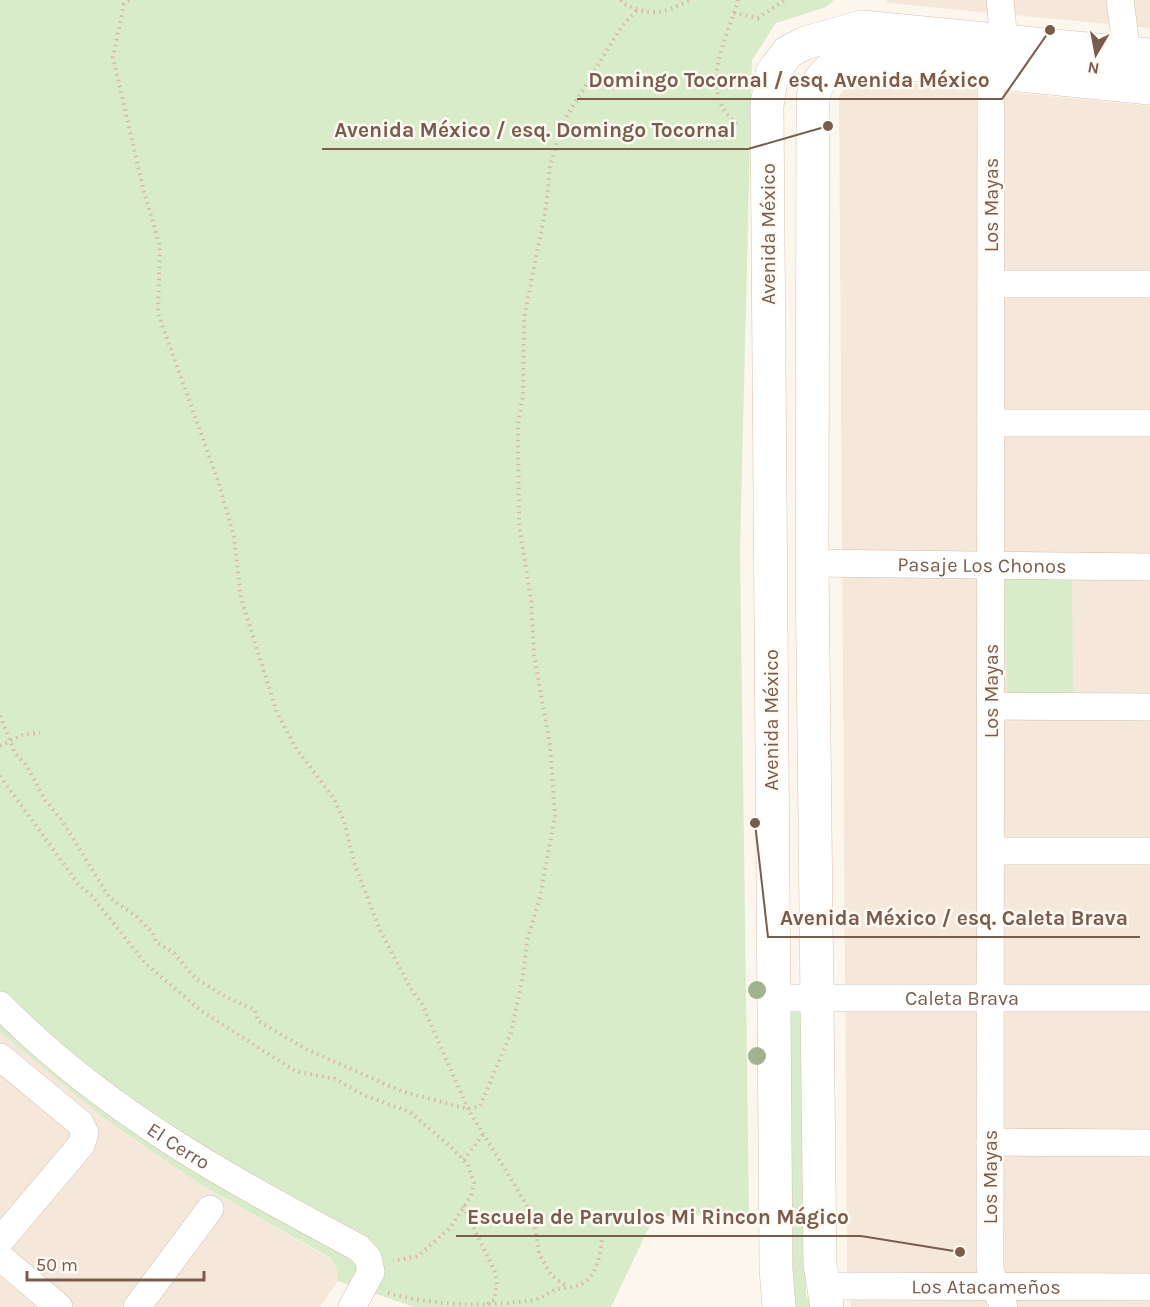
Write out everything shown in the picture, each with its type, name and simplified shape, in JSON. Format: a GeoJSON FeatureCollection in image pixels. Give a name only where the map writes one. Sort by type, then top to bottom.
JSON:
{"type":"FeatureCollection","features":[{"type":"Feature","properties":{"kind":"main road"},"geometry":{"type":"LineString","coordinates":[[862,29],[1138,54]]}},
{"type":"Feature","properties":{"kind":"main road"},"geometry":{"type":"LineString","coordinates":[[862,29],[991,72],[1150,88]]}},
{"type":"Feature","properties":{"kind":"main road"},"geometry":{"type":"LineString","coordinates":[[825,1296],[812,563],[812,105],[816,86],[828,70],[838,63],[862,29]]}},
{"type":"Feature","properties":{"kind":"main road","name":"Avenida México"},"geometry":{"type":"LineString","coordinates":[[779,1307],[776,1269],[773,998],[767,95],[772,73],[788,52],[806,43],[862,29]]}},
{"type":"Feature","properties":{"kind":"street"},"geometry":{"type":"LineString","coordinates":[[1000,0],[1004,41]]}},
{"type":"Feature","properties":{"kind":"street"},"geometry":{"type":"LineString","coordinates":[[1120,0],[1138,54]]}},
{"type":"Feature","properties":{"kind":"street","name":"Los Mayas"},"geometry":{"type":"LineString","coordinates":[[991,72],[990,1267],[999,1297]]}},
{"type":"Feature","properties":{"kind":"street"},"geometry":{"type":"LineString","coordinates":[[991,284],[1150,284]]}},
{"type":"Feature","properties":{"kind":"street"},"geometry":{"type":"LineString","coordinates":[[991,423],[1150,423]]}},
{"type":"Feature","properties":{"kind":"street","name":"Pasaje Los Chonos"},"geometry":{"type":"LineString","coordinates":[[812,563],[1150,567]]}},
{"type":"Feature","properties":{"kind":"street"},"geometry":{"type":"LineString","coordinates":[[991,706],[1150,707]]}},
{"type":"Feature","properties":{"kind":"street"},"geometry":{"type":"LineString","coordinates":[[991,851],[1150,851]]}},
{"type":"Feature","properties":{"kind":"street","name":"Caleta Brava"},"geometry":{"type":"LineString","coordinates":[[773,998],[1150,998]]}},
{"type":"Feature","properties":{"kind":"street","name":"El Cerro"},"geometry":{"type":"LineString","coordinates":[[0,1005],[67,1067],[120,1109],[232,1180],[359,1248],[363,1286]]}},
{"type":"Feature","properties":{"kind":"street"},"geometry":{"type":"LineString","coordinates":[[0,1057],[80,1123],[86,1133],[81,1144],[0,1241]]}},
{"type":"Feature","properties":{"kind":"street"},"geometry":{"type":"LineString","coordinates":[[990,1142],[1150,1143]]}},
{"type":"Feature","properties":{"kind":"street"},"geometry":{"type":"LineString","coordinates":[[137,1307],[210,1209]]}},
{"type":"Feature","properties":{"kind":"street"},"geometry":{"type":"LineString","coordinates":[[0,1257],[59,1307]]}},
{"type":"Feature","properties":{"kind":"street","name":"Los Atacameños"},"geometry":{"type":"LineString","coordinates":[[825,1296],[999,1297],[1150,1287]]}},
{"type":"Feature","properties":{"kind":"path"},"geometry":{"type":"LineString","coordinates":[[129,0],[124,4],[113,57],[143,188],[160,246],[158,313],[219,484],[234,537],[241,598],[278,712],[297,750],[333,797],[344,821],[355,866],[381,930],[422,1004],[468,1109],[484,1132],[502,1168],[528,1207],[536,1231],[539,1253],[551,1275],[566,1286]]}},
{"type":"Feature","properties":{"kind":"path"},"geometry":{"type":"LineString","coordinates":[[621,0],[622,3],[644,13],[667,12],[689,0]]}},
{"type":"Feature","properties":{"kind":"path"},"geometry":{"type":"LineString","coordinates":[[738,0],[725,33],[716,69],[717,93],[733,121],[754,136],[767,139]]}},
{"type":"Feature","properties":{"kind":"path"},"geometry":{"type":"LineString","coordinates":[[734,13],[758,18],[785,0]]}},
{"type":"Feature","properties":{"kind":"path"},"geometry":{"type":"LineString","coordinates":[[0,716],[10,741],[109,897],[137,917],[153,933],[156,942],[174,953],[195,978],[226,997],[255,1010],[258,1020],[308,1050],[401,1091],[468,1109],[480,1106],[511,1033],[523,976],[526,940],[540,897],[555,816],[550,745],[534,655],[531,600],[519,524],[518,424],[523,395],[524,318],[544,218],[550,167],[562,124],[621,26],[637,10]]}},
{"type":"Feature","properties":{"kind":"path"},"geometry":{"type":"LineString","coordinates":[[0,746],[22,735],[40,733]]}},
{"type":"Feature","properties":{"kind":"path"},"geometry":{"type":"LineString","coordinates":[[0,776],[79,885],[91,895],[106,917],[145,963],[179,993],[200,1010],[295,1071],[335,1079],[366,1096],[410,1112],[464,1160],[474,1183],[471,1196],[445,1234],[418,1256],[363,1286]]}},
{"type":"Feature","properties":{"kind":"path"},"geometry":{"type":"LineString","coordinates":[[464,1160],[484,1132]]}},
{"type":"Feature","properties":{"kind":"path"},"geometry":{"type":"LineString","coordinates":[[463,1206],[495,1272],[497,1284],[494,1300],[482,1307]]}},
{"type":"Feature","properties":{"kind":"path"},"geometry":{"type":"LineString","coordinates":[[363,1286],[417,1302],[482,1307],[515,1305],[535,1300],[566,1286],[580,1285],[594,1273],[602,1250],[602,1236]]}},
{"type":"Feature","properties":{"kind":"shaded area"},"geometry":{"type":"Polygon","coordinates":[[[887,0],[1150,0],[1150,28],[887,3],[887,0]]]}},
{"type":"Feature","properties":{"kind":"shaded area"},"geometry":{"type":"Polygon","coordinates":[[[854,77],[1150,106],[1150,1307],[851,1307],[847,1270],[839,96],[854,77]]]}},
{"type":"Feature","properties":{"kind":"shaded area"},"geometry":{"type":"Polygon","coordinates":[[[0,1032],[101,1116],[198,1183],[329,1258],[337,1269],[338,1281],[320,1307],[0,1307],[0,1032]]]}},
{"type":"Feature","properties":{"kind":"green space"},"geometry":{"type":"Polygon","coordinates":[[[0,0],[834,0],[826,7],[776,23],[752,60],[740,551],[749,1213],[654,1217],[611,1307],[414,1307],[338,1281],[337,1269],[329,1257],[198,1183],[101,1116],[0,1032],[0,0]]]}},
{"type":"Feature","properties":{"kind":"green space"},"geometry":{"type":"Polygon","coordinates":[[[1072,575],[1073,692],[1007,693],[1005,576],[1072,575]]]}},
{"type":"Feature","properties":{"kind":"green space"},"geometry":{"type":"Polygon","coordinates":[[[797,1005],[806,1008],[810,1078],[806,1295],[812,1307],[789,1307],[785,1017],[797,1005]]]}},
{"type":"Feature","properties":{"kind":"place","name":"Domingo Tocornal / esq. Avenida México"},"geometry":{"type":"Point","coordinates":[1050,30]}},
{"type":"Feature","properties":{"kind":"place","name":"Avenida México / esq. Domingo Tocornal"},"geometry":{"type":"Point","coordinates":[828,126]}},
{"type":"Feature","properties":{"kind":"place","name":"Avenida México / esq. Caleta Brava"},"geometry":{"type":"Point","coordinates":[755,823]}},
{"type":"Feature","properties":{"kind":"place","name":"Escuela de Parvulos Mi Rincon Mágico"},"geometry":{"type":"Point","coordinates":[960,1252]}}]}
